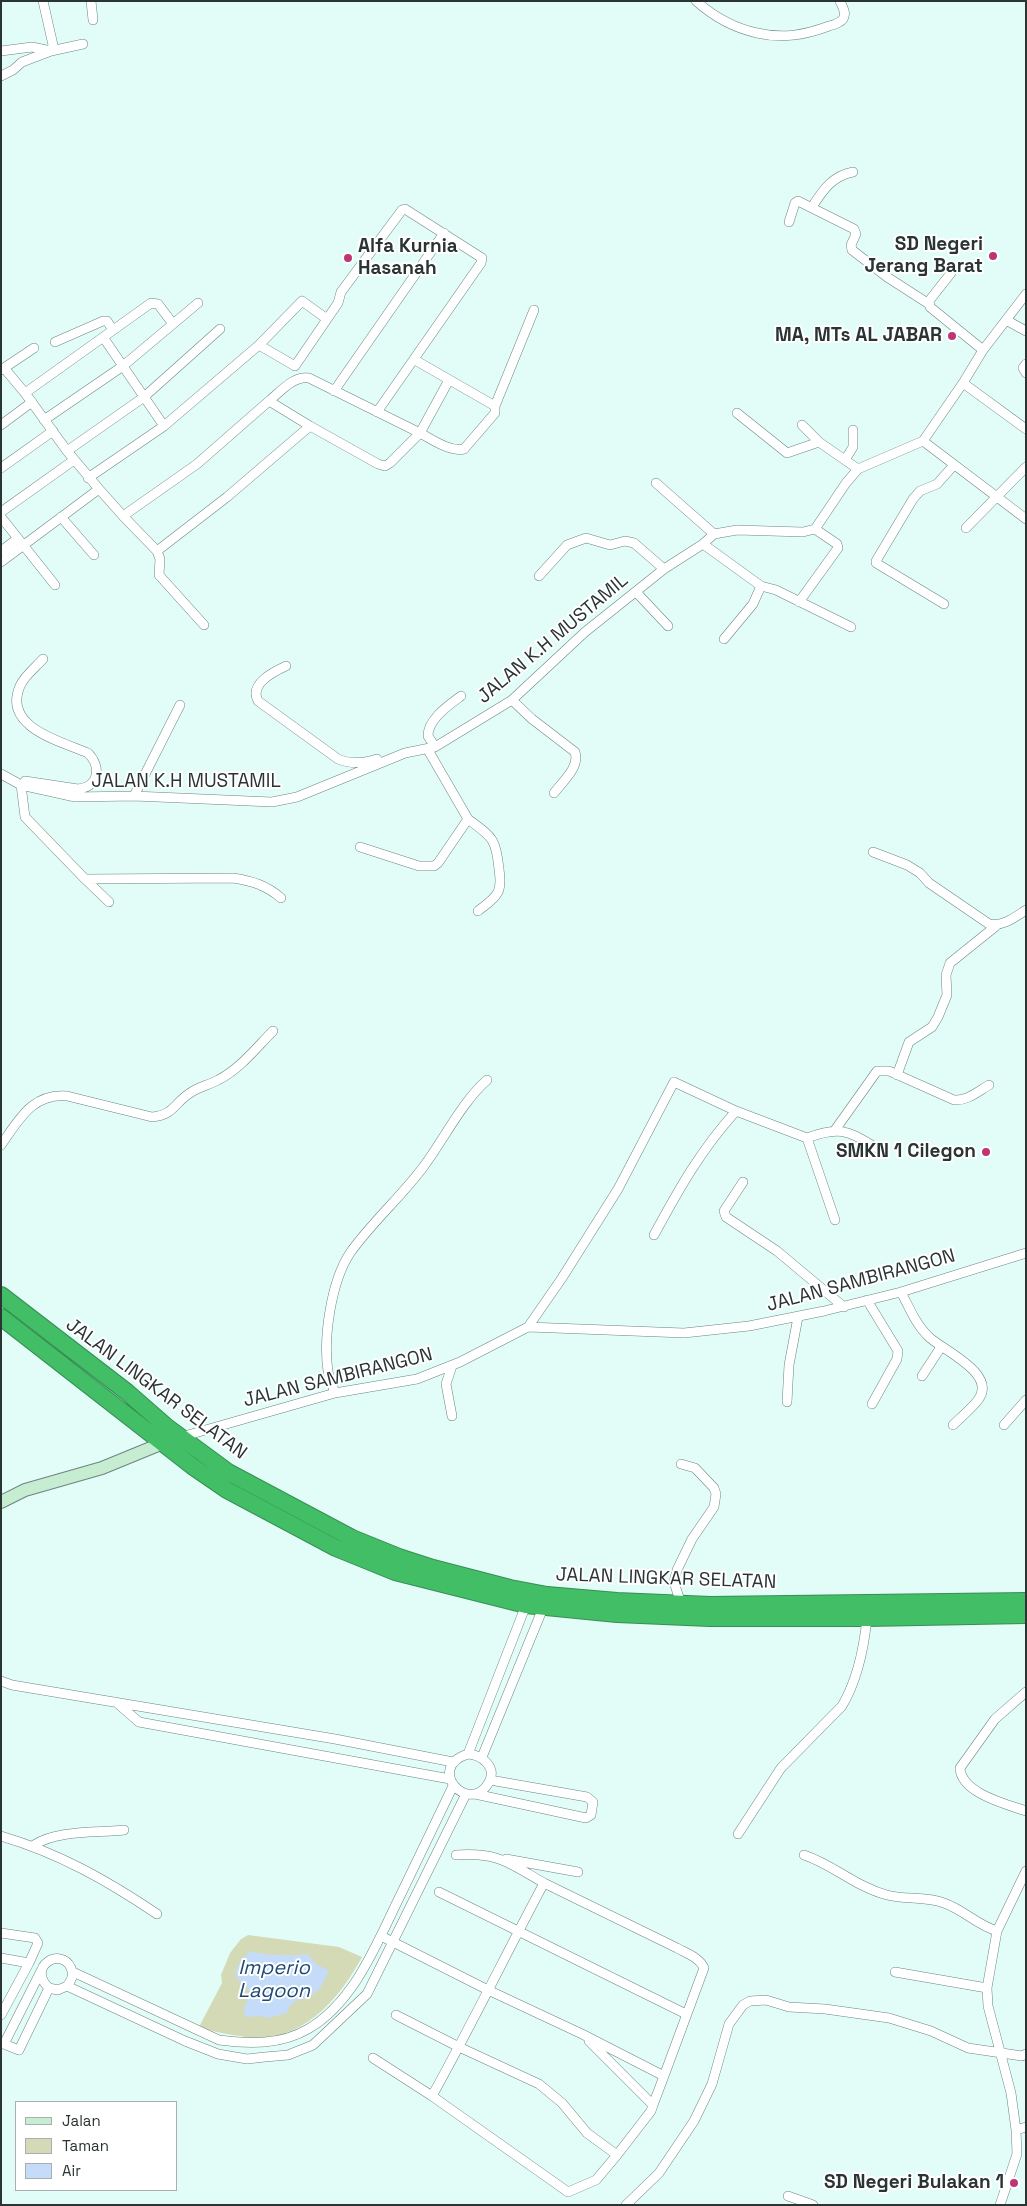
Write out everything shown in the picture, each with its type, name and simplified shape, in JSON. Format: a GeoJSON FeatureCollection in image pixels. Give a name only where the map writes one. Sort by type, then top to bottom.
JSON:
{"type":"FeatureCollection","features":[{"type":"Feature","properties":{"kind":"highway","name":"JALAN LINGKAR SELATAN"},"geometry":{"type":"LineString","coordinates":[[1,1295],[228,1472],[352,1538],[399,1557],[431,1575],[526,1605],[543,1608],[710,1611],[867,1618],[1026,1615]]}},
{"type":"Feature","properties":{"kind":"highway","name":"JALAN LINGKAR SELATAN"},"geometry":{"type":"LineString","coordinates":[[1,1317],[162,1443],[227,1490],[336,1548],[395,1572],[431,1575],[547,1594],[617,1602],[681,1604],[710,1611],[1026,1601]]}},
{"type":"Feature","properties":{"kind":"highway"},"geometry":{"type":"LineString","coordinates":[[84,1382],[96,1368]]}},
{"type":"Feature","properties":{"kind":"street"},"geometry":{"type":"LineString","coordinates":[[42,1],[53,45],[51,51]]}},
{"type":"Feature","properties":{"kind":"street"},"geometry":{"type":"LineString","coordinates":[[91,1],[93,20]]}},
{"type":"Feature","properties":{"kind":"street"},"geometry":{"type":"LineString","coordinates":[[696,1],[716,17],[755,33],[800,36],[836,24],[842,19],[844,10],[840,1]]}},
{"type":"Feature","properties":{"kind":"street"},"geometry":{"type":"LineString","coordinates":[[1,76],[13,70],[22,62],[51,51],[83,44]]}},
{"type":"Feature","properties":{"kind":"street"},"geometry":{"type":"LineString","coordinates":[[1,52],[32,47],[51,51]]}},
{"type":"Feature","properties":{"kind":"street"},"geometry":{"type":"LineString","coordinates":[[812,207],[827,185],[846,173],[853,172]]}},
{"type":"Feature","properties":{"kind":"street"},"geometry":{"type":"LineString","coordinates":[[790,222],[795,203],[802,202],[854,228],[856,234],[851,245],[852,250],[887,277],[929,304],[930,307],[983,350]]}},
{"type":"Feature","properties":{"kind":"street"},"geometry":{"type":"LineString","coordinates":[[295,366],[338,303],[341,292],[402,210],[444,233],[480,255],[481,263],[378,412]]}},
{"type":"Feature","properties":{"kind":"street"},"geometry":{"type":"LineString","coordinates":[[334,391],[444,233]]}},
{"type":"Feature","properties":{"kind":"street"},"geometry":{"type":"LineString","coordinates":[[929,304],[929,301],[951,274]]}},
{"type":"Feature","properties":{"kind":"street"},"geometry":{"type":"LineString","coordinates":[[656,483],[714,534],[737,530],[803,532],[815,529],[846,483],[858,469],[923,441],[983,350],[1024,300]]}},
{"type":"Feature","properties":{"kind":"street"},"geometry":{"type":"LineString","coordinates":[[88,478],[164,426],[260,345],[302,301],[327,319]]}},
{"type":"Feature","properties":{"kind":"street"},"geometry":{"type":"LineString","coordinates":[[25,393],[151,303],[154,302],[173,324]]}},
{"type":"Feature","properties":{"kind":"street"},"geometry":{"type":"LineString","coordinates":[[44,420],[123,366],[198,303]]}},
{"type":"Feature","properties":{"kind":"street"},"geometry":{"type":"LineString","coordinates":[[124,516],[198,464],[269,401],[293,381],[301,377],[309,378],[451,448],[464,449],[495,413],[495,406],[534,310]]}},
{"type":"Feature","properties":{"kind":"street"},"geometry":{"type":"LineString","coordinates":[[1006,320],[1026,331]]}},
{"type":"Feature","properties":{"kind":"street"},"geometry":{"type":"LineString","coordinates":[[55,342],[103,321],[107,321],[113,330]]}},
{"type":"Feature","properties":{"kind":"street"},"geometry":{"type":"LineString","coordinates":[[67,451],[144,397],[220,328]]}},
{"type":"Feature","properties":{"kind":"street"},"geometry":{"type":"LineString","coordinates":[[103,337],[164,426]]}},
{"type":"Feature","properties":{"kind":"street"},"geometry":{"type":"LineString","coordinates":[[260,345],[295,366],[301,377]]}},
{"type":"Feature","properties":{"kind":"street"},"geometry":{"type":"LineString","coordinates":[[34,348],[2,369],[25,393],[88,478],[157,551],[160,559],[159,575],[204,625]]}},
{"type":"Feature","properties":{"kind":"street"},"geometry":{"type":"LineString","coordinates":[[415,360],[495,406]]}},
{"type":"Feature","properties":{"kind":"street"},"geometry":{"type":"LineString","coordinates":[[1026,364],[1024,368],[1026,373]]}},
{"type":"Feature","properties":{"kind":"street"},"geometry":{"type":"LineString","coordinates":[[269,401],[310,426],[378,464],[385,466],[420,434],[449,380]]}},
{"type":"Feature","properties":{"kind":"street"},"geometry":{"type":"LineString","coordinates":[[963,383],[1026,428]]}},
{"type":"Feature","properties":{"kind":"street"},"geometry":{"type":"LineString","coordinates":[[1,425],[32,402]]}},
{"type":"Feature","properties":{"kind":"street"},"geometry":{"type":"LineString","coordinates":[[737,413],[787,453],[819,442]]}},
{"type":"Feature","properties":{"kind":"street"},"geometry":{"type":"LineString","coordinates":[[802,425],[819,442],[858,469]]}},
{"type":"Feature","properties":{"kind":"street"},"geometry":{"type":"LineString","coordinates":[[157,551],[227,497],[310,426]]}},
{"type":"Feature","properties":{"kind":"street"},"geometry":{"type":"LineString","coordinates":[[845,460],[853,447],[853,430]]}},
{"type":"Feature","properties":{"kind":"street"},"geometry":{"type":"LineString","coordinates":[[1,468],[53,431]]}},
{"type":"Feature","properties":{"kind":"street"},"geometry":{"type":"LineString","coordinates":[[923,441],[1026,520]]}},
{"type":"Feature","properties":{"kind":"street"},"geometry":{"type":"LineString","coordinates":[[1,512],[74,460]]}},
{"type":"Feature","properties":{"kind":"street"},"geometry":{"type":"LineString","coordinates":[[944,604],[876,561],[913,499],[920,491],[937,484],[954,465]]}},
{"type":"Feature","properties":{"kind":"street"},"geometry":{"type":"LineString","coordinates":[[966,528],[1026,467]]}},
{"type":"Feature","properties":{"kind":"street"},"geometry":{"type":"LineString","coordinates":[[1,551],[20,542],[61,517],[99,489]]}},
{"type":"Feature","properties":{"kind":"street"},"geometry":{"type":"LineString","coordinates":[[1,517],[55,585]]}},
{"type":"Feature","properties":{"kind":"street"},"geometry":{"type":"LineString","coordinates":[[61,517],[94,556]]}},
{"type":"Feature","properties":{"kind":"street"},"geometry":{"type":"LineString","coordinates":[[799,602],[838,548],[837,544],[815,529]]}},
{"type":"Feature","properties":{"kind":"street","name":"JALAN K.H MUSTAMIL"},"geometry":{"type":"LineString","coordinates":[[1,774],[20,785],[75,797],[134,796],[272,802],[284,800],[414,751],[431,748],[512,700],[585,632],[664,569],[703,544],[714,534]]}},
{"type":"Feature","properties":{"kind":"street"},"geometry":{"type":"LineString","coordinates":[[539,576],[559,551],[575,541],[586,538],[610,545],[625,541],[634,542],[664,569]]}},
{"type":"Feature","properties":{"kind":"street"},"geometry":{"type":"LineString","coordinates":[[1,562],[20,542]]}},
{"type":"Feature","properties":{"kind":"street"},"geometry":{"type":"LineString","coordinates":[[703,544],[761,586],[776,590],[851,627]]}},
{"type":"Feature","properties":{"kind":"street"},"geometry":{"type":"LineString","coordinates":[[724,639],[753,604],[761,586]]}},
{"type":"Feature","properties":{"kind":"street"},"geometry":{"type":"LineString","coordinates":[[636,592],[668,626]]}},
{"type":"Feature","properties":{"kind":"street"},"geometry":{"type":"LineString","coordinates":[[10,780],[78,789],[87,788],[94,783],[97,768],[94,759],[88,753],[36,731],[24,721],[18,709],[16,698],[21,684],[43,659]]}},
{"type":"Feature","properties":{"kind":"street"},"geometry":{"type":"LineString","coordinates":[[286,666],[272,672],[258,686],[256,696],[258,702],[338,759],[345,762],[368,762],[403,750],[409,749],[414,751]]}},
{"type":"Feature","properties":{"kind":"street"},"geometry":{"type":"LineString","coordinates":[[461,696],[446,707],[431,724],[428,736],[431,748],[468,819],[493,840],[497,847],[500,876],[499,890],[497,895],[478,911]]}},
{"type":"Feature","properties":{"kind":"street"},"geometry":{"type":"LineString","coordinates":[[512,700],[532,719],[575,752],[576,764],[554,793]]}},
{"type":"Feature","properties":{"kind":"street"},"geometry":{"type":"LineString","coordinates":[[134,796],[180,705]]}},
{"type":"Feature","properties":{"kind":"street"},"geometry":{"type":"LineString","coordinates":[[20,785],[25,817],[109,902]]}},
{"type":"Feature","properties":{"kind":"street"},"geometry":{"type":"LineString","coordinates":[[360,847],[419,866],[434,866],[468,819]]}},
{"type":"Feature","properties":{"kind":"street"},"geometry":{"type":"LineString","coordinates":[[873,852],[908,865],[944,893],[989,924],[996,926]]}},
{"type":"Feature","properties":{"kind":"street"},"geometry":{"type":"LineString","coordinates":[[85,878],[233,878],[257,882],[270,888],[281,898]]}},
{"type":"Feature","properties":{"kind":"street"},"geometry":{"type":"LineString","coordinates":[[897,1075],[909,1042],[932,1027],[938,1017],[946,995],[946,976],[950,963],[996,926],[1026,910]]}},
{"type":"Feature","properties":{"kind":"street"},"geometry":{"type":"LineString","coordinates":[[1,1145],[28,1109],[45,1098],[56,1095],[67,1096],[152,1118],[162,1116],[171,1112],[187,1094],[218,1080],[235,1069],[273,1031]]}},
{"type":"Feature","properties":{"kind":"street"},"geometry":{"type":"LineString","coordinates":[[835,1130],[874,1074],[882,1071],[897,1075],[954,1100],[970,1097],[988,1085]]}},
{"type":"Feature","properties":{"kind":"street"},"geometry":{"type":"LineString","coordinates":[[335,1393],[328,1373],[326,1344],[335,1295],[350,1254],[407,1189],[473,1096],[487,1080]]}},
{"type":"Feature","properties":{"kind":"street"},"geometry":{"type":"LineString","coordinates":[[528,1327],[562,1278],[618,1190],[674,1082],[736,1111],[807,1138],[835,1130],[857,1136],[882,1151]]}},
{"type":"Feature","properties":{"kind":"street"},"geometry":{"type":"LineString","coordinates":[[654,1235],[689,1172],[712,1138],[736,1111]]}},
{"type":"Feature","properties":{"kind":"street"},"geometry":{"type":"LineString","coordinates":[[807,1138],[835,1220]]}},
{"type":"Feature","properties":{"kind":"street"},"geometry":{"type":"LineString","coordinates":[[743,1182],[724,1211],[726,1217],[777,1252],[844,1306]]}},
{"type":"Feature","properties":{"kind":"street","name":"JALAN SAMBIRANGON"},"geometry":{"type":"LineString","coordinates":[[181,1437],[335,1393],[418,1379],[452,1366],[528,1327],[684,1333],[749,1326],[798,1317],[901,1292],[1026,1252]]}},
{"type":"Feature","properties":{"kind":"street"},"geometry":{"type":"LineString","coordinates":[[901,1292],[920,1328],[942,1347],[969,1364],[982,1386],[979,1400],[953,1425]]}},
{"type":"Feature","properties":{"kind":"street"},"geometry":{"type":"LineString","coordinates":[[867,1300],[898,1351],[897,1359],[872,1404]]}},
{"type":"Feature","properties":{"kind":"street"},"geometry":{"type":"LineString","coordinates":[[787,1402],[789,1365],[798,1317]]}},
{"type":"Feature","properties":{"kind":"street"},"geometry":{"type":"LineString","coordinates":[[922,1376],[942,1347]]}},
{"type":"Feature","properties":{"kind":"street"},"geometry":{"type":"LineString","coordinates":[[452,1366],[446,1384],[452,1416]]}},
{"type":"Feature","properties":{"kind":"street"},"geometry":{"type":"LineString","coordinates":[[1004,1425],[1026,1400]]}},
{"type":"Feature","properties":{"kind":"street"},"geometry":{"type":"LineString","coordinates":[[1,1502],[26,1490],[102,1468],[162,1443]]}},
{"type":"Feature","properties":{"kind":"street"},"geometry":{"type":"LineString","coordinates":[[681,1464],[694,1468],[711,1484],[716,1494],[714,1507],[692,1539],[677,1570],[674,1582],[681,1604]]}},
{"type":"Feature","properties":{"kind":"street"},"geometry":{"type":"LineString","coordinates":[[468,1754],[526,1605]]}},
{"type":"Feature","properties":{"kind":"street"},"geometry":{"type":"LineString","coordinates":[[482,1757],[543,1608]]}},
{"type":"Feature","properties":{"kind":"street"},"geometry":{"type":"LineString","coordinates":[[738,1834],[781,1768],[846,1700],[859,1664],[867,1618]]}},
{"type":"Feature","properties":{"kind":"street"},"geometry":{"type":"LineString","coordinates":[[513,1638],[528,1644]]}},
{"type":"Feature","properties":{"kind":"street"},"geometry":{"type":"LineString","coordinates":[[1,1681],[12,1685],[334,1739],[453,1762]]}},
{"type":"Feature","properties":{"kind":"street"},"geometry":{"type":"LineString","coordinates":[[1026,1692],[995,1719],[960,1768],[961,1775],[973,1789],[1026,1811]]}},
{"type":"Feature","properties":{"kind":"street"},"geometry":{"type":"LineString","coordinates":[[116,1702],[139,1722],[452,1782],[470,1794],[586,1818],[591,1815],[593,1802],[587,1796],[490,1780]]}},
{"type":"Feature","properties":{"kind":"street"},"geometry":{"type":"LineString","coordinates":[[67,1986],[185,2041],[218,2054],[247,2059],[288,2055],[313,2045],[367,1994],[470,1794],[484,1789],[490,1780],[488,1764],[482,1757],[468,1754],[460,1756],[453,1762],[450,1770],[452,1782],[380,1936],[355,1982],[329,2014],[308,2030],[283,2040],[245,2044],[219,2040],[72,1972]]}},
{"type":"Feature","properties":{"kind":"street"},"geometry":{"type":"LineString","coordinates":[[34,1846],[43,1839],[55,1836],[124,1830]]}},
{"type":"Feature","properties":{"kind":"street"},"geometry":{"type":"LineString","coordinates":[[1,1836],[34,1846],[84,1869],[118,1887],[157,1914]]}},
{"type":"Feature","properties":{"kind":"street"},"geometry":{"type":"LineString","coordinates":[[456,1855],[476,1853],[578,1872]]}},
{"type":"Feature","properties":{"kind":"street"},"geometry":{"type":"LineString","coordinates":[[804,1855],[841,1872],[862,1886],[901,1898],[942,1902],[962,1911],[977,1924],[997,1931]]}},
{"type":"Feature","properties":{"kind":"street"},"geometry":{"type":"LineString","coordinates":[[373,2058],[432,2096],[568,2192],[596,2180],[652,2110],[702,1974],[702,1964],[669,1944],[544,1883],[501,1858]]}},
{"type":"Feature","properties":{"kind":"street"},"geometry":{"type":"LineString","coordinates":[[1000,2205],[1021,2155],[1011,2093],[988,2006],[987,1988],[997,1931],[1026,1871]]}},
{"type":"Feature","properties":{"kind":"street"},"geometry":{"type":"LineString","coordinates":[[432,2096],[544,1883]]}},
{"type":"Feature","properties":{"kind":"street"},"geometry":{"type":"LineString","coordinates":[[439,1892],[686,2014]]}},
{"type":"Feature","properties":{"kind":"street"},"geometry":{"type":"LineString","coordinates":[[1,1933],[35,1938],[38,1943],[29,1963],[5,1999],[1,2015]]}},
{"type":"Feature","properties":{"kind":"street"},"geometry":{"type":"LineString","coordinates":[[380,1936],[664,2076]]}},
{"type":"Feature","properties":{"kind":"street"},"geometry":{"type":"LineString","coordinates":[[1,1958],[29,1963]]}},
{"type":"Feature","properties":{"kind":"street"},"geometry":{"type":"LineString","coordinates":[[41,1971],[44,1983],[49,1988],[58,1990],[67,1986],[72,1980],[69,1964],[62,1959],[53,1959],[46,1963],[41,1971],[2,2044],[19,2050],[49,1988]]}},
{"type":"Feature","properties":{"kind":"street"},"geometry":{"type":"LineString","coordinates":[[895,1972],[987,1988]]}},
{"type":"Feature","properties":{"kind":"street"},"geometry":{"type":"LineString","coordinates":[[626,2205],[659,2173],[694,2121],[712,2084],[729,2024],[743,2005],[750,2001],[766,2000],[789,2007],[825,2009],[889,2018],[931,2032],[968,2048],[999,2051],[1022,2056],[1026,2054]]}},
{"type":"Feature","properties":{"kind":"street"},"geometry":{"type":"LineString","coordinates":[[396,2014],[459,2047],[539,2084],[562,2103],[587,2133],[617,2155]]}},
{"type":"Feature","properties":{"kind":"street"},"geometry":{"type":"LineString","coordinates":[[185,2041],[192,2028]]}},
{"type":"Feature","properties":{"kind":"street"},"geometry":{"type":"LineString","coordinates":[[582,2034],[653,2105]]}},
{"type":"Feature","properties":{"kind":"street"},"geometry":{"type":"LineString","coordinates":[[283,2040],[288,2055]]}},
{"type":"Feature","properties":{"kind":"street"},"geometry":{"type":"LineString","coordinates":[[1016,2130],[1026,2127]]}},
{"type":"Feature","properties":{"kind":"street"},"geometry":{"type":"LineString","coordinates":[[788,2196],[813,2205]]}},
{"type":"Feature","properties":{"kind":"green space"},"geometry":{"type":"Polygon","coordinates":[[[248,1935],[339,1947],[362,1957],[354,1972],[333,1999],[308,2022],[293,2030],[277,2036],[253,2038],[220,2033],[199,2027],[222,1983],[221,1975],[230,1953],[241,1939],[248,1935]]]}},
{"type":"Feature","properties":{"kind":"water","name":"Imperio Lagoon"},"geometry":{"type":"Polygon","coordinates":[[[251,1951],[279,1955],[308,1954],[316,1964],[329,1971],[318,1990],[312,1995],[292,2004],[287,2013],[268,2018],[262,2016],[246,2017],[244,2010],[249,1992],[246,1985],[236,1977],[236,1973],[240,1962],[251,1951]]]}},
{"type":"Feature","properties":{"kind":"place","name":"SD Negeri Jerang Barat"},"geometry":{"type":"Point","coordinates":[993,256]}},
{"type":"Feature","properties":{"kind":"place","name":"Alfa Kurnia Hasanah"},"geometry":{"type":"Point","coordinates":[348,258]}},
{"type":"Feature","properties":{"kind":"place","name":"MA, MTs AL JABAR"},"geometry":{"type":"Point","coordinates":[952,336]}},
{"type":"Feature","properties":{"kind":"place","name":"SMKN 1 Cilegon"},"geometry":{"type":"Point","coordinates":[986,1152]}},
{"type":"Feature","properties":{"kind":"place","name":"SD Negeri Bulakan 1"},"geometry":{"type":"Point","coordinates":[1014,2183]}}]}
